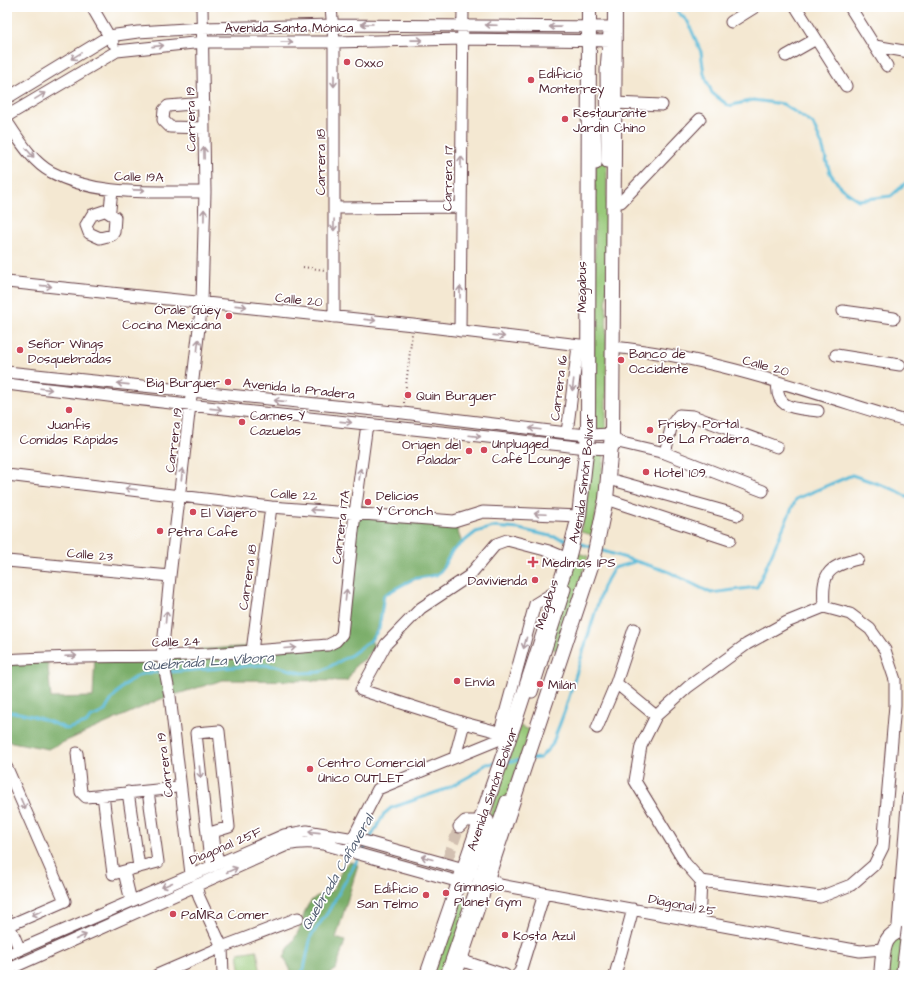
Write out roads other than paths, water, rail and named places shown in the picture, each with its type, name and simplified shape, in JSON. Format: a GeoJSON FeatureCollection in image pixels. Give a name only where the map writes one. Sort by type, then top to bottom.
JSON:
{"type":"FeatureCollection","features":[{"type":"Feature","properties":{"kind":"main road","name":"Avenida Simón Bolívar"},"geometry":{"type":"LineString","coordinates":[[427,975],[473,879],[508,778],[513,745],[558,590],[572,554],[578,532],[590,442],[583,346],[592,34],[589,7]]}},
{"type":"Feature","properties":{"kind":"main road","name":"Avenida Simón Bolívar"},"geometry":{"type":"LineString","coordinates":[[454,975],[460,960],[473,879],[480,821],[508,778],[513,745],[591,556],[606,499],[609,479],[613,347],[614,103],[611,34],[615,7]]}},
{"type":"Feature","properties":{"kind":"main road"},"geometry":{"type":"LineString","coordinates":[[903,975],[906,930],[909,798]]}},
{"type":"Feature","properties":{"kind":"main road"},"geometry":{"type":"LineString","coordinates":[[883,966],[887,940],[906,930]]}},
{"type":"Feature","properties":{"kind":"street"},"geometry":{"type":"LineString","coordinates":[[92,7],[117,50]]}},
{"type":"Feature","properties":{"kind":"street","name":"Carrera 19"},"geometry":{"type":"LineString","coordinates":[[196,886],[199,878],[191,874],[168,687],[163,661],[170,576],[193,392],[202,302],[205,192],[202,7]]}},
{"type":"Feature","properties":{"kind":"street","name":"Carrera 18"},"geometry":{"type":"LineString","coordinates":[[331,7],[334,42],[334,317]]}},
{"type":"Feature","properties":{"kind":"street","name":"Carrera 17"},"geometry":{"type":"LineString","coordinates":[[460,331],[462,7]]}},
{"type":"Feature","properties":{"kind":"street","name":"Megabus"},"geometry":{"type":"LineString","coordinates":[[578,532],[590,442],[592,34],[595,7]]}},
{"type":"Feature","properties":{"kind":"street","name":"Megabus"},"geometry":{"type":"LineString","coordinates":[[596,535],[610,442],[606,70],[611,34],[610,7]]}},
{"type":"Feature","properties":{"kind":"street"},"geometry":{"type":"LineString","coordinates":[[731,22],[755,7]]}},
{"type":"Feature","properties":{"kind":"street"},"geometry":{"type":"LineString","coordinates":[[796,7],[846,86]]}},
{"type":"Feature","properties":{"kind":"street"},"geometry":{"type":"LineString","coordinates":[[850,7],[887,66]]}},
{"type":"Feature","properties":{"kind":"street","name":"Avenida Santa Mónica"},"geometry":{"type":"LineString","coordinates":[[7,98],[109,36],[202,28],[332,24],[462,24],[592,34]]}},
{"type":"Feature","properties":{"kind":"street"},"geometry":{"type":"LineString","coordinates":[[592,34],[611,34]]}},
{"type":"Feature","properties":{"kind":"street","name":"Avenida Santa Mónica"},"geometry":{"type":"LineString","coordinates":[[7,116],[117,50],[203,42],[334,42],[592,34]]}},
{"type":"Feature","properties":{"kind":"street"},"geometry":{"type":"LineString","coordinates":[[786,56],[816,38]]}},
{"type":"Feature","properties":{"kind":"street"},"geometry":{"type":"LineString","coordinates":[[875,46],[909,52]]}},
{"type":"Feature","properties":{"kind":"street"},"geometry":{"type":"LineString","coordinates":[[204,103],[168,106],[164,110],[163,120],[170,126],[204,128]]}},
{"type":"Feature","properties":{"kind":"street"},"geometry":{"type":"LineString","coordinates":[[614,103],[662,104]]}},
{"type":"Feature","properties":{"kind":"street"},"geometry":{"type":"LineString","coordinates":[[614,201],[621,202],[700,119]]}},
{"type":"Feature","properties":{"kind":"street","name":"Calle 19A"},"geometry":{"type":"LineString","coordinates":[[7,122],[30,154],[50,172],[93,188],[112,190],[205,192]]}},
{"type":"Feature","properties":{"kind":"street"},"geometry":{"type":"LineString","coordinates":[[106,211],[110,209],[112,190]]}},
{"type":"Feature","properties":{"kind":"street"},"geometry":{"type":"LineString","coordinates":[[335,208],[460,207]]}},
{"type":"Feature","properties":{"kind":"street","name":"Calle 20"},"geometry":{"type":"LineString","coordinates":[[7,282],[414,325],[583,346]]}},
{"type":"Feature","properties":{"kind":"street"},"geometry":{"type":"LineString","coordinates":[[843,311],[894,318]]}},
{"type":"Feature","properties":{"kind":"street","name":"Carrera 16"},"geometry":{"type":"LineString","coordinates":[[567,433],[583,346]]}},
{"type":"Feature","properties":{"kind":"street","name":"Calle 20"},"geometry":{"type":"LineString","coordinates":[[613,347],[663,354],[778,382],[909,422]]}},
{"type":"Feature","properties":{"kind":"street"},"geometry":{"type":"LineString","coordinates":[[836,355],[900,365]]}},
{"type":"Feature","properties":{"kind":"street","name":"Avenida la Pradera"},"geometry":{"type":"LineString","coordinates":[[7,372],[403,413],[567,433],[590,442]]}},
{"type":"Feature","properties":{"kind":"street"},"geometry":{"type":"LineString","coordinates":[[778,382],[777,394],[780,401],[793,407],[818,411]]}},
{"type":"Feature","properties":{"kind":"street"},"geometry":{"type":"LineString","coordinates":[[7,384],[191,407],[367,424],[590,442],[610,442],[665,453],[763,491]]}},
{"type":"Feature","properties":{"kind":"street"},"geometry":{"type":"LineString","coordinates":[[665,453],[672,424],[679,415],[693,416],[777,447]]}},
{"type":"Feature","properties":{"kind":"street","name":"Carrera 17A"},"geometry":{"type":"LineString","coordinates":[[342,634],[355,513],[367,424]]}},
{"type":"Feature","properties":{"kind":"street","name":"Calle 22"},"geometry":{"type":"LineString","coordinates":[[7,475],[271,507],[454,521],[483,512],[579,516]]}},
{"type":"Feature","properties":{"kind":"street"},"geometry":{"type":"LineString","coordinates":[[609,479],[738,515]]}},
{"type":"Feature","properties":{"kind":"street"},"geometry":{"type":"LineString","coordinates":[[606,499],[730,540]]}},
{"type":"Feature","properties":{"kind":"street","name":"Carrera 18"},"geometry":{"type":"LineString","coordinates":[[252,651],[271,507]]}},
{"type":"Feature","properties":{"kind":"street"},"geometry":{"type":"LineString","coordinates":[[513,745],[464,723],[361,690],[386,644],[421,608],[469,576],[496,544],[507,540],[549,551],[572,554]]}},
{"type":"Feature","properties":{"kind":"street","name":"Megabus"},"geometry":{"type":"LineString","coordinates":[[513,745],[547,647],[572,554]]}},
{"type":"Feature","properties":{"kind":"street"},"geometry":{"type":"LineString","coordinates":[[824,607],[823,586],[828,572],[843,563],[858,559]]}},
{"type":"Feature","properties":{"kind":"street","name":"Calle 23"},"geometry":{"type":"LineString","coordinates":[[7,561],[170,576]]}},
{"type":"Feature","properties":{"kind":"street"},"geometry":{"type":"LineString","coordinates":[[824,607],[850,614],[870,629],[885,650],[895,680],[895,705],[883,848],[874,865],[851,885],[820,897],[701,881],[685,863],[635,781],[641,746],[656,716],[688,687],[747,644],[787,622],[824,607]]}},
{"type":"Feature","properties":{"kind":"street"},"geometry":{"type":"LineString","coordinates":[[597,728],[616,683],[634,629]]}},
{"type":"Feature","properties":{"kind":"street","name":"Calle 24"},"geometry":{"type":"LineString","coordinates":[[7,660],[95,656],[163,661],[252,651],[328,645],[336,641],[342,634]]}},
{"type":"Feature","properties":{"kind":"street"},"geometry":{"type":"LineString","coordinates":[[616,683],[656,716]]}},
{"type":"Feature","properties":{"kind":"street"},"geometry":{"type":"LineString","coordinates":[[455,758],[464,723]]}},
{"type":"Feature","properties":{"kind":"street"},"geometry":{"type":"LineString","coordinates":[[219,731],[229,827],[213,832],[216,865],[209,852],[196,733],[219,731]]}},
{"type":"Feature","properties":{"kind":"street"},"geometry":{"type":"LineString","coordinates":[[351,851],[378,789],[455,758],[513,745]]}},
{"type":"Feature","properties":{"kind":"street"},"geometry":{"type":"LineString","coordinates":[[77,753],[80,792],[86,797],[148,791],[180,786]]}},
{"type":"Feature","properties":{"kind":"street"},"geometry":{"type":"LineString","coordinates":[[7,768],[65,901],[8,922],[20,950]]}},
{"type":"Feature","properties":{"kind":"street"},"geometry":{"type":"LineString","coordinates":[[103,795],[113,874],[158,862],[148,791]]}},
{"type":"Feature","properties":{"kind":"street"},"geometry":{"type":"LineString","coordinates":[[128,792],[139,867]]}},
{"type":"Feature","properties":{"kind":"street"},"geometry":{"type":"LineString","coordinates":[[459,827],[465,821],[480,821]]}},
{"type":"Feature","properties":{"kind":"street","name":"Diagonal 25F"},"geometry":{"type":"LineString","coordinates":[[7,956],[191,874],[294,832],[317,832],[356,839],[447,860],[473,879]]}},
{"type":"Feature","properties":{"kind":"street","name":"Diagonal 25F"},"geometry":{"type":"LineString","coordinates":[[7,970],[295,843],[314,842],[373,858],[473,879]]}},
{"type":"Feature","properties":{"kind":"street"},"geometry":{"type":"LineString","coordinates":[[124,872],[131,901]]}},
{"type":"Feature","properties":{"kind":"street"},"geometry":{"type":"LineString","coordinates":[[433,975],[473,879]]}},
{"type":"Feature","properties":{"kind":"street"},"geometry":{"type":"LineString","coordinates":[[446,975],[473,879]]}},
{"type":"Feature","properties":{"kind":"street","name":"Diagonal 25"},"geometry":{"type":"LineString","coordinates":[[473,879],[544,894],[860,951],[883,966]]}},
{"type":"Feature","properties":{"kind":"street"},"geometry":{"type":"LineString","coordinates":[[699,922],[701,881]]}},
{"type":"Feature","properties":{"kind":"street"},"geometry":{"type":"LineString","coordinates":[[196,886],[199,897],[222,947],[223,975]]}},
{"type":"Feature","properties":{"kind":"street"},"geometry":{"type":"LineString","coordinates":[[518,975],[544,894]]}},
{"type":"Feature","properties":{"kind":"street"},"geometry":{"type":"LineString","coordinates":[[615,975],[633,909]]}},
{"type":"Feature","properties":{"kind":"street"},"geometry":{"type":"LineString","coordinates":[[157,975],[222,947],[298,918]]}},
{"type":"Feature","properties":{"kind":"street"},"geometry":{"type":"LineString","coordinates":[[460,960],[505,975]]}},
{"type":"Feature","properties":{"kind":"waterway"},"geometry":{"type":"LineString","coordinates":[[673,7],[688,22],[701,52],[704,74],[712,93],[729,106],[753,100],[783,104],[813,124],[822,145],[830,173],[841,188],[858,200],[891,196],[909,180]]}},
{"type":"Feature","properties":{"kind":"waterway","name":"Quebrada La Vibora"},"geometry":{"type":"LineString","coordinates":[[600,550],[667,571],[711,593],[757,587],[796,499],[852,475],[893,489],[909,498]]}},
{"type":"Feature","properties":{"kind":"waterway","name":"Quebrada La Vibora"},"geometry":{"type":"LineString","coordinates":[[168,672],[262,665],[276,666],[302,673],[320,672],[351,655],[370,641],[379,629],[384,595],[413,579],[436,575],[441,571],[452,551],[476,532],[493,527],[519,529],[568,540]]}},
{"type":"Feature","properties":{"kind":"waterway","name":"Quebrada La Vibora"},"geometry":{"type":"LineString","coordinates":[[576,542],[591,547]]}},
{"type":"Feature","properties":{"kind":"waterway","name":"Quebrada Cañaveral"},"geometry":{"type":"LineString","coordinates":[[530,759],[540,758],[552,745],[565,710],[603,587],[614,568],[634,562]]}},
{"type":"Feature","properties":{"kind":"waterway","name":"Quebrada La Vibora"},"geometry":{"type":"LineString","coordinates":[[7,712],[30,715],[67,729],[86,723],[90,718],[105,711],[111,700],[129,681],[145,673],[162,672]]}},
{"type":"Feature","properties":{"kind":"waterway","name":"Quebrada Cañaveral"},"geometry":{"type":"LineString","coordinates":[[505,762],[523,760]]}},
{"type":"Feature","properties":{"kind":"waterway","name":"Quebrada Cañaveral"},"geometry":{"type":"LineString","coordinates":[[362,853],[384,814],[391,808],[446,789],[470,776],[486,764],[497,763]]}},
{"type":"Feature","properties":{"kind":"waterway","name":"Quebrada Cañaveral"},"geometry":{"type":"LineString","coordinates":[[298,975],[304,969],[311,936],[328,912],[359,857]]}},
{"type":"Feature","properties":{"kind":"tunnel"},"geometry":{"type":"LineString","coordinates":[[448,858],[459,827]]}},
{"type":"Feature","properties":{"kind":"place","name":"Oxxo"},"geometry":{"type":"Point","coordinates":[347,62]}},
{"type":"Feature","properties":{"kind":"place","name":"Edificio Monterrey"},"geometry":{"type":"Point","coordinates":[531,80]}},
{"type":"Feature","properties":{"kind":"place","name":"Restaurante Jardin Chino"},"geometry":{"type":"Point","coordinates":[565,119]}},
{"type":"Feature","properties":{"kind":"place","name":"Órale Güey Cocina Mexicana"},"geometry":{"type":"Point","coordinates":[229,316]}},
{"type":"Feature","properties":{"kind":"place","name":"Señor Wings Dosquebradas"},"geometry":{"type":"Point","coordinates":[20,350]}},
{"type":"Feature","properties":{"kind":"place","name":"Banco de Occidente"},"geometry":{"type":"Point","coordinates":[621,360]}},
{"type":"Feature","properties":{"kind":"place","name":"Big Burguer"},"geometry":{"type":"Point","coordinates":[228,382]}},
{"type":"Feature","properties":{"kind":"place","name":"Quin Burguer"},"geometry":{"type":"Point","coordinates":[408,395]}},
{"type":"Feature","properties":{"kind":"place","name":"Juanfis Comidas Rápidas"},"geometry":{"type":"Point","coordinates":[69,410]}},
{"type":"Feature","properties":{"kind":"place","name":"Carnes Y Cazuelas"},"geometry":{"type":"Point","coordinates":[242,422]}},
{"type":"Feature","properties":{"kind":"place","name":"Frisby Portal De La Pradera"},"geometry":{"type":"Point","coordinates":[650,430]}},
{"type":"Feature","properties":{"kind":"place","name":"Unplugged Café Lounge"},"geometry":{"type":"Point","coordinates":[484,450]}},
{"type":"Feature","properties":{"kind":"place","name":"Origen del Paladar"},"geometry":{"type":"Point","coordinates":[469,451]}},
{"type":"Feature","properties":{"kind":"place","name":"Hotel 109"},"geometry":{"type":"Point","coordinates":[646,472]}},
{"type":"Feature","properties":{"kind":"place","name":"Delicias Y Cronch"},"geometry":{"type":"Point","coordinates":[368,502]}},
{"type":"Feature","properties":{"kind":"place","name":"El Viajero"},"geometry":{"type":"Point","coordinates":[193,512]}},
{"type":"Feature","properties":{"kind":"place","name":"Petra Cafe"},"geometry":{"type":"Point","coordinates":[160,531]}},
{"type":"Feature","properties":{"kind":"place","name":"Medimas IPS"},"geometry":{"type":"Point","coordinates":[533,562]}},
{"type":"Feature","properties":{"kind":"place","name":"Davivienda"},"geometry":{"type":"Point","coordinates":[535,580]}},
{"type":"Feature","properties":{"kind":"place","name":"Envía"},"geometry":{"type":"Point","coordinates":[457,681]}},
{"type":"Feature","properties":{"kind":"place","name":"Milán"},"geometry":{"type":"Point","coordinates":[540,684]}},
{"type":"Feature","properties":{"kind":"place","name":"Centro Comercial Único OUTLET"},"geometry":{"type":"Point","coordinates":[310,769]}},
{"type":"Feature","properties":{"kind":"place","name":"Gimnasio Planet Gym"},"geometry":{"type":"Point","coordinates":[446,893]}},
{"type":"Feature","properties":{"kind":"place","name":"Edificio San Telmo"},"geometry":{"type":"Point","coordinates":[426,895]}},
{"type":"Feature","properties":{"kind":"place","name":"PaṀRa Comer"},"geometry":{"type":"Point","coordinates":[173,914]}},
{"type":"Feature","properties":{"kind":"place","name":"Kosta Azul"},"geometry":{"type":"Point","coordinates":[505,935]}}]}
